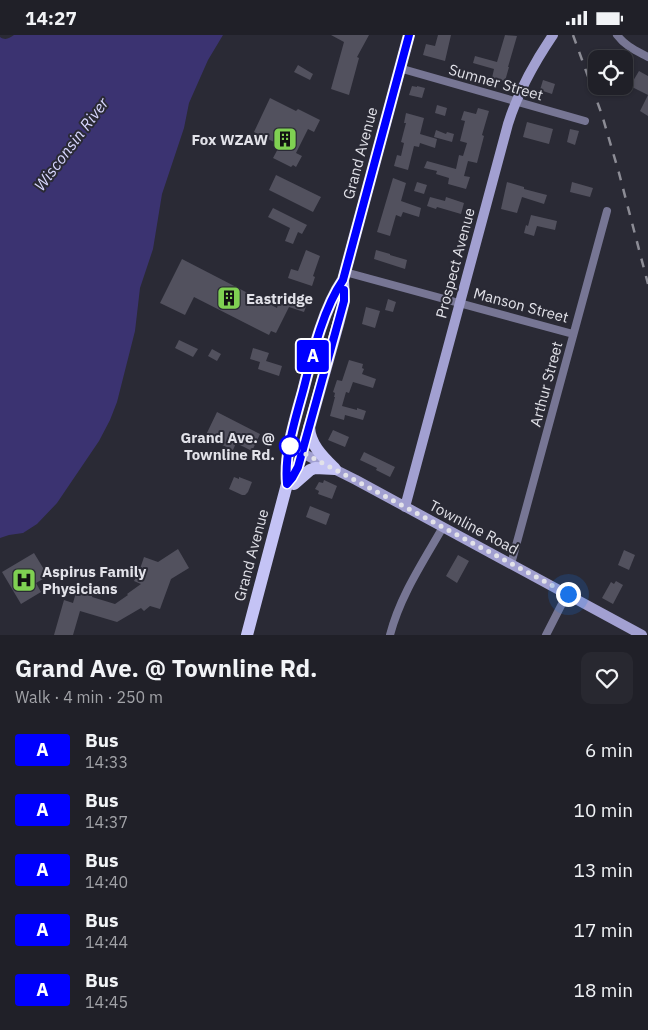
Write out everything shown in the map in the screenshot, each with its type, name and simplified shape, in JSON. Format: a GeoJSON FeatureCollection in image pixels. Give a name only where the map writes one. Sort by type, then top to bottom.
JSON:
{"type":"FeatureCollection","features":[{"type":"Feature","properties":{"kind":"main road","name":"Grand Avenue"},"geometry":{"type":"LineString","coordinates":[[286,489],[286,471],[299,406],[319,336],[332,299],[344,276],[409,35]]}},
{"type":"Feature","properties":{"kind":"main road","name":"Grand Avenue"},"geometry":{"type":"LineString","coordinates":[[247,635],[286,489],[296,472],[343,305],[344,276]]}},
{"type":"Feature","properties":{"kind":"main road"},"geometry":{"type":"LineString","coordinates":[[309,425],[310,436],[315,446],[335,469]]}},
{"type":"Feature","properties":{"kind":"main road"},"geometry":{"type":"LineString","coordinates":[[286,489],[310,470],[335,469]]}},
{"type":"Feature","properties":{"kind":"street","name":"Prospect Avenue"},"geometry":{"type":"LineString","coordinates":[[405,507],[508,124],[532,67],[553,35]]}},
{"type":"Feature","properties":{"kind":"street"},"geometry":{"type":"LineString","coordinates":[[617,35],[624,43],[648,57]]}},
{"type":"Feature","properties":{"kind":"street","name":"Sumner Street"},"geometry":{"type":"LineString","coordinates":[[399,68],[585,121]]}},
{"type":"Feature","properties":{"kind":"street","name":"Arthur Street"},"geometry":{"type":"LineString","coordinates":[[511,564],[607,211]]}},
{"type":"Feature","properties":{"kind":"street","name":"Manson Street"},"geometry":{"type":"LineString","coordinates":[[344,276],[460,303],[573,334]]}},
{"type":"Feature","properties":{"kind":"street","name":"Townline Road"},"geometry":{"type":"LineString","coordinates":[[290,447],[335,469],[642,635]]}},
{"type":"Feature","properties":{"kind":"street"},"geometry":{"type":"LineString","coordinates":[[390,635],[405,596],[443,527]]}},
{"type":"Feature","properties":{"kind":"street"},"geometry":{"type":"LineString","coordinates":[[546,635],[568,594]]}},
{"type":"Feature","properties":{"kind":"water","name":"Wisconsin River"},"geometry":{"type":"Polygon","coordinates":[[[14,35],[223,35],[208,60],[189,103],[184,128],[162,194],[153,249],[140,288],[135,331],[117,402],[110,420],[99,441],[57,503],[37,524],[23,533],[0,538],[0,37],[6,39],[14,35]]]}},
{"type":"Feature","properties":{"kind":"building"},"geometry":{"type":"Polygon","coordinates":[[[331,35],[369,35],[357,57],[359,58],[349,95],[331,89],[344,42],[331,35]]]}},
{"type":"Feature","properties":{"kind":"building"},"geometry":{"type":"Polygon","coordinates":[[[438,35],[451,35],[445,61],[423,55],[426,44],[435,46],[438,35]]]}},
{"type":"Feature","properties":{"kind":"building"},"geometry":{"type":"Polygon","coordinates":[[[505,35],[517,36],[505,81],[492,78],[494,69],[473,63],[475,56],[497,62],[505,35]]]}},
{"type":"Feature","properties":{"kind":"building"},"geometry":{"type":"Polygon","coordinates":[[[298,65],[313,74],[310,80],[294,72],[298,65]]]}},
{"type":"Feature","properties":{"kind":"building"},"geometry":{"type":"Polygon","coordinates":[[[639,71],[648,76],[648,95],[633,88],[633,81],[639,71]]]}},
{"type":"Feature","properties":{"kind":"building"},"geometry":{"type":"Polygon","coordinates":[[[543,80],[555,84],[552,94],[540,90],[543,80]]]}},
{"type":"Feature","properties":{"kind":"building"},"geometry":{"type":"Polygon","coordinates":[[[412,86],[425,88],[422,98],[409,95],[412,86]]]}},
{"type":"Feature","properties":{"kind":"building"},"geometry":{"type":"Polygon","coordinates":[[[648,95],[648,116],[640,111],[648,95]]]}},
{"type":"Feature","properties":{"kind":"building","name":"Fox WZAW"},"geometry":{"type":"Polygon","coordinates":[[[270,98],[320,120],[314,132],[308,129],[296,153],[302,156],[296,167],[293,165],[291,167],[273,158],[280,145],[254,132],[270,98]]]}},
{"type":"Feature","properties":{"kind":"building"},"geometry":{"type":"Polygon","coordinates":[[[437,105],[447,108],[445,116],[435,113],[437,105]]]}},
{"type":"Feature","properties":{"kind":"building"},"geometry":{"type":"Polygon","coordinates":[[[478,108],[489,111],[477,163],[468,161],[464,176],[470,177],[466,189],[448,184],[449,178],[436,174],[437,171],[424,168],[427,161],[456,169],[459,155],[463,156],[467,143],[460,141],[465,121],[461,120],[464,111],[476,114],[478,108]]]}},
{"type":"Feature","properties":{"kind":"building"},"geometry":{"type":"Polygon","coordinates":[[[406,113],[424,118],[420,134],[437,139],[435,148],[420,143],[419,147],[414,146],[408,170],[394,166],[397,155],[401,156],[404,143],[401,142],[406,123],[404,123],[406,113]]]}},
{"type":"Feature","properties":{"kind":"building"},"geometry":{"type":"Polygon","coordinates":[[[527,122],[553,129],[549,144],[523,137],[527,122]]]}},
{"type":"Feature","properties":{"kind":"building"},"geometry":{"type":"Polygon","coordinates":[[[570,129],[579,131],[575,145],[567,142],[570,129]]]}},
{"type":"Feature","properties":{"kind":"building"},"geometry":{"type":"Polygon","coordinates":[[[436,130],[446,134],[447,132],[454,134],[452,142],[434,137],[436,130]]]}},
{"type":"Feature","properties":{"kind":"building"},"geometry":{"type":"Polygon","coordinates":[[[276,175],[321,197],[313,212],[269,190],[276,175]]]}},
{"type":"Feature","properties":{"kind":"building"},"geometry":{"type":"Polygon","coordinates":[[[393,178],[406,183],[401,201],[421,208],[419,217],[403,212],[401,217],[396,215],[390,236],[377,232],[393,178]]]}},
{"type":"Feature","properties":{"kind":"building"},"geometry":{"type":"Polygon","coordinates":[[[417,182],[427,185],[424,194],[414,191],[417,182]]]}},
{"type":"Feature","properties":{"kind":"building"},"geometry":{"type":"Polygon","coordinates":[[[507,182],[547,195],[544,204],[522,197],[517,213],[501,209],[507,182]]]}},
{"type":"Feature","properties":{"kind":"building"},"geometry":{"type":"Polygon","coordinates":[[[572,182],[593,188],[590,197],[570,192],[572,182]]]}},
{"type":"Feature","properties":{"kind":"building"},"geometry":{"type":"Polygon","coordinates":[[[430,197],[445,201],[446,197],[464,203],[461,214],[427,206],[430,197]]]}},
{"type":"Feature","properties":{"kind":"building"},"geometry":{"type":"Polygon","coordinates":[[[273,208],[307,225],[302,234],[298,232],[293,244],[285,241],[290,228],[268,217],[273,208]]]}},
{"type":"Feature","properties":{"kind":"building"},"geometry":{"type":"Polygon","coordinates":[[[531,215],[557,221],[555,230],[537,226],[534,236],[524,233],[531,215]]]}},
{"type":"Feature","properties":{"kind":"building"},"geometry":{"type":"Polygon","coordinates":[[[306,250],[320,256],[313,276],[315,277],[312,286],[288,278],[291,269],[298,271],[306,250]]]}},
{"type":"Feature","properties":{"kind":"building"},"geometry":{"type":"Polygon","coordinates":[[[376,250],[407,260],[405,269],[374,259],[376,250]]]}},
{"type":"Feature","properties":{"kind":"building","name":"Eastridge"},"geometry":{"type":"Polygon","coordinates":[[[182,259],[277,308],[281,294],[308,301],[304,312],[289,307],[276,333],[271,331],[269,335],[194,297],[185,315],[160,303],[182,259]]]}},
{"type":"Feature","properties":{"kind":"building"},"geometry":{"type":"Polygon","coordinates":[[[388,299],[396,302],[393,312],[385,310],[388,299]]]}},
{"type":"Feature","properties":{"kind":"building"},"geometry":{"type":"Polygon","coordinates":[[[366,307],[380,311],[375,328],[362,324],[366,307]]]}},
{"type":"Feature","properties":{"kind":"building"},"geometry":{"type":"Polygon","coordinates":[[[179,340],[198,349],[193,357],[175,348],[179,340]]]}},
{"type":"Feature","properties":{"kind":"building"},"geometry":{"type":"Polygon","coordinates":[[[253,348],[269,353],[266,361],[282,366],[279,376],[258,369],[260,362],[250,359],[253,348]]]}},
{"type":"Feature","properties":{"kind":"building"},"geometry":{"type":"Polygon","coordinates":[[[212,349],[221,354],[217,361],[208,356],[212,349]]]}},
{"type":"Feature","properties":{"kind":"building"},"geometry":{"type":"Polygon","coordinates":[[[349,360],[363,364],[362,374],[376,379],[373,388],[353,382],[349,393],[346,392],[342,406],[366,411],[363,420],[345,415],[344,420],[330,416],[335,397],[333,392],[337,380],[342,381],[349,360]]]}},
{"type":"Feature","properties":{"kind":"building"},"geometry":{"type":"Polygon","coordinates":[[[217,412],[260,434],[252,451],[236,443],[233,450],[205,437],[217,412]]]}},
{"type":"Feature","properties":{"kind":"building"},"geometry":{"type":"Polygon","coordinates":[[[333,430],[349,437],[345,447],[328,440],[333,430]]]}},
{"type":"Feature","properties":{"kind":"building"},"geometry":{"type":"Polygon","coordinates":[[[364,452],[395,467],[390,477],[360,460],[364,452]]]}},
{"type":"Feature","properties":{"kind":"building"},"geometry":{"type":"Polygon","coordinates":[[[234,477],[252,482],[245,495],[229,489],[234,477]]]}},
{"type":"Feature","properties":{"kind":"building"},"geometry":{"type":"Polygon","coordinates":[[[324,480],[337,486],[332,499],[318,494],[319,491],[315,489],[319,482],[323,483],[324,480]]]}},
{"type":"Feature","properties":{"kind":"building"},"geometry":{"type":"Polygon","coordinates":[[[310,506],[330,514],[326,525],[306,517],[310,506]]]}},
{"type":"Feature","properties":{"kind":"building"},"geometry":{"type":"Polygon","coordinates":[[[178,549],[189,568],[171,579],[160,609],[150,606],[144,611],[141,608],[117,622],[80,611],[73,635],[54,635],[64,600],[73,603],[77,589],[93,593],[92,597],[115,604],[141,584],[134,581],[144,557],[158,562],[178,549]]]}},
{"type":"Feature","properties":{"kind":"building"},"geometry":{"type":"Polygon","coordinates":[[[624,550],[635,555],[629,570],[618,565],[624,550]]]}},
{"type":"Feature","properties":{"kind":"building","name":"Aspirus Family Physicians"},"geometry":{"type":"Polygon","coordinates":[[[34,553],[48,576],[36,583],[41,592],[21,604],[2,572],[34,553]]]}},
{"type":"Feature","properties":{"kind":"building"},"geometry":{"type":"Polygon","coordinates":[[[458,555],[469,561],[457,583],[446,576],[458,555]]]}},
{"type":"Feature","properties":{"kind":"building"},"geometry":{"type":"Polygon","coordinates":[[[616,581],[623,585],[613,604],[602,598],[611,582],[614,584],[616,581]]]}},
{"type":"Feature","properties":{"kind":"railway"},"geometry":{"type":"LineString","coordinates":[[573,35],[602,115],[648,284]]}},
{"type":"Feature","properties":{"kind":"bus line","name":"A"},"geometry":{"type":"LineString","coordinates":[[344,290],[344,301],[298,467],[287,484],[288,455],[305,384],[327,311],[343,280],[409,35]]}},
{"type":"Feature","properties":{"kind":"place","name":"Fox WZAW"},"geometry":{"type":"Point","coordinates":[285,139]}},
{"type":"Feature","properties":{"kind":"place","name":"Eastridge"},"geometry":{"type":"Point","coordinates":[229,298]}},
{"type":"Feature","properties":{"kind":"place","name":"Grand Ave. @ Townline Rd."},"geometry":{"type":"Point","coordinates":[290,446]}},
{"type":"Feature","properties":{"kind":"place","name":"Aspirus Family Physicians"},"geometry":{"type":"Point","coordinates":[24,580]}},
{"type":"Feature","properties":{"kind":"route"},"geometry":{"type":"LineString","coordinates":[[290,446],[568,594]]}}]}
